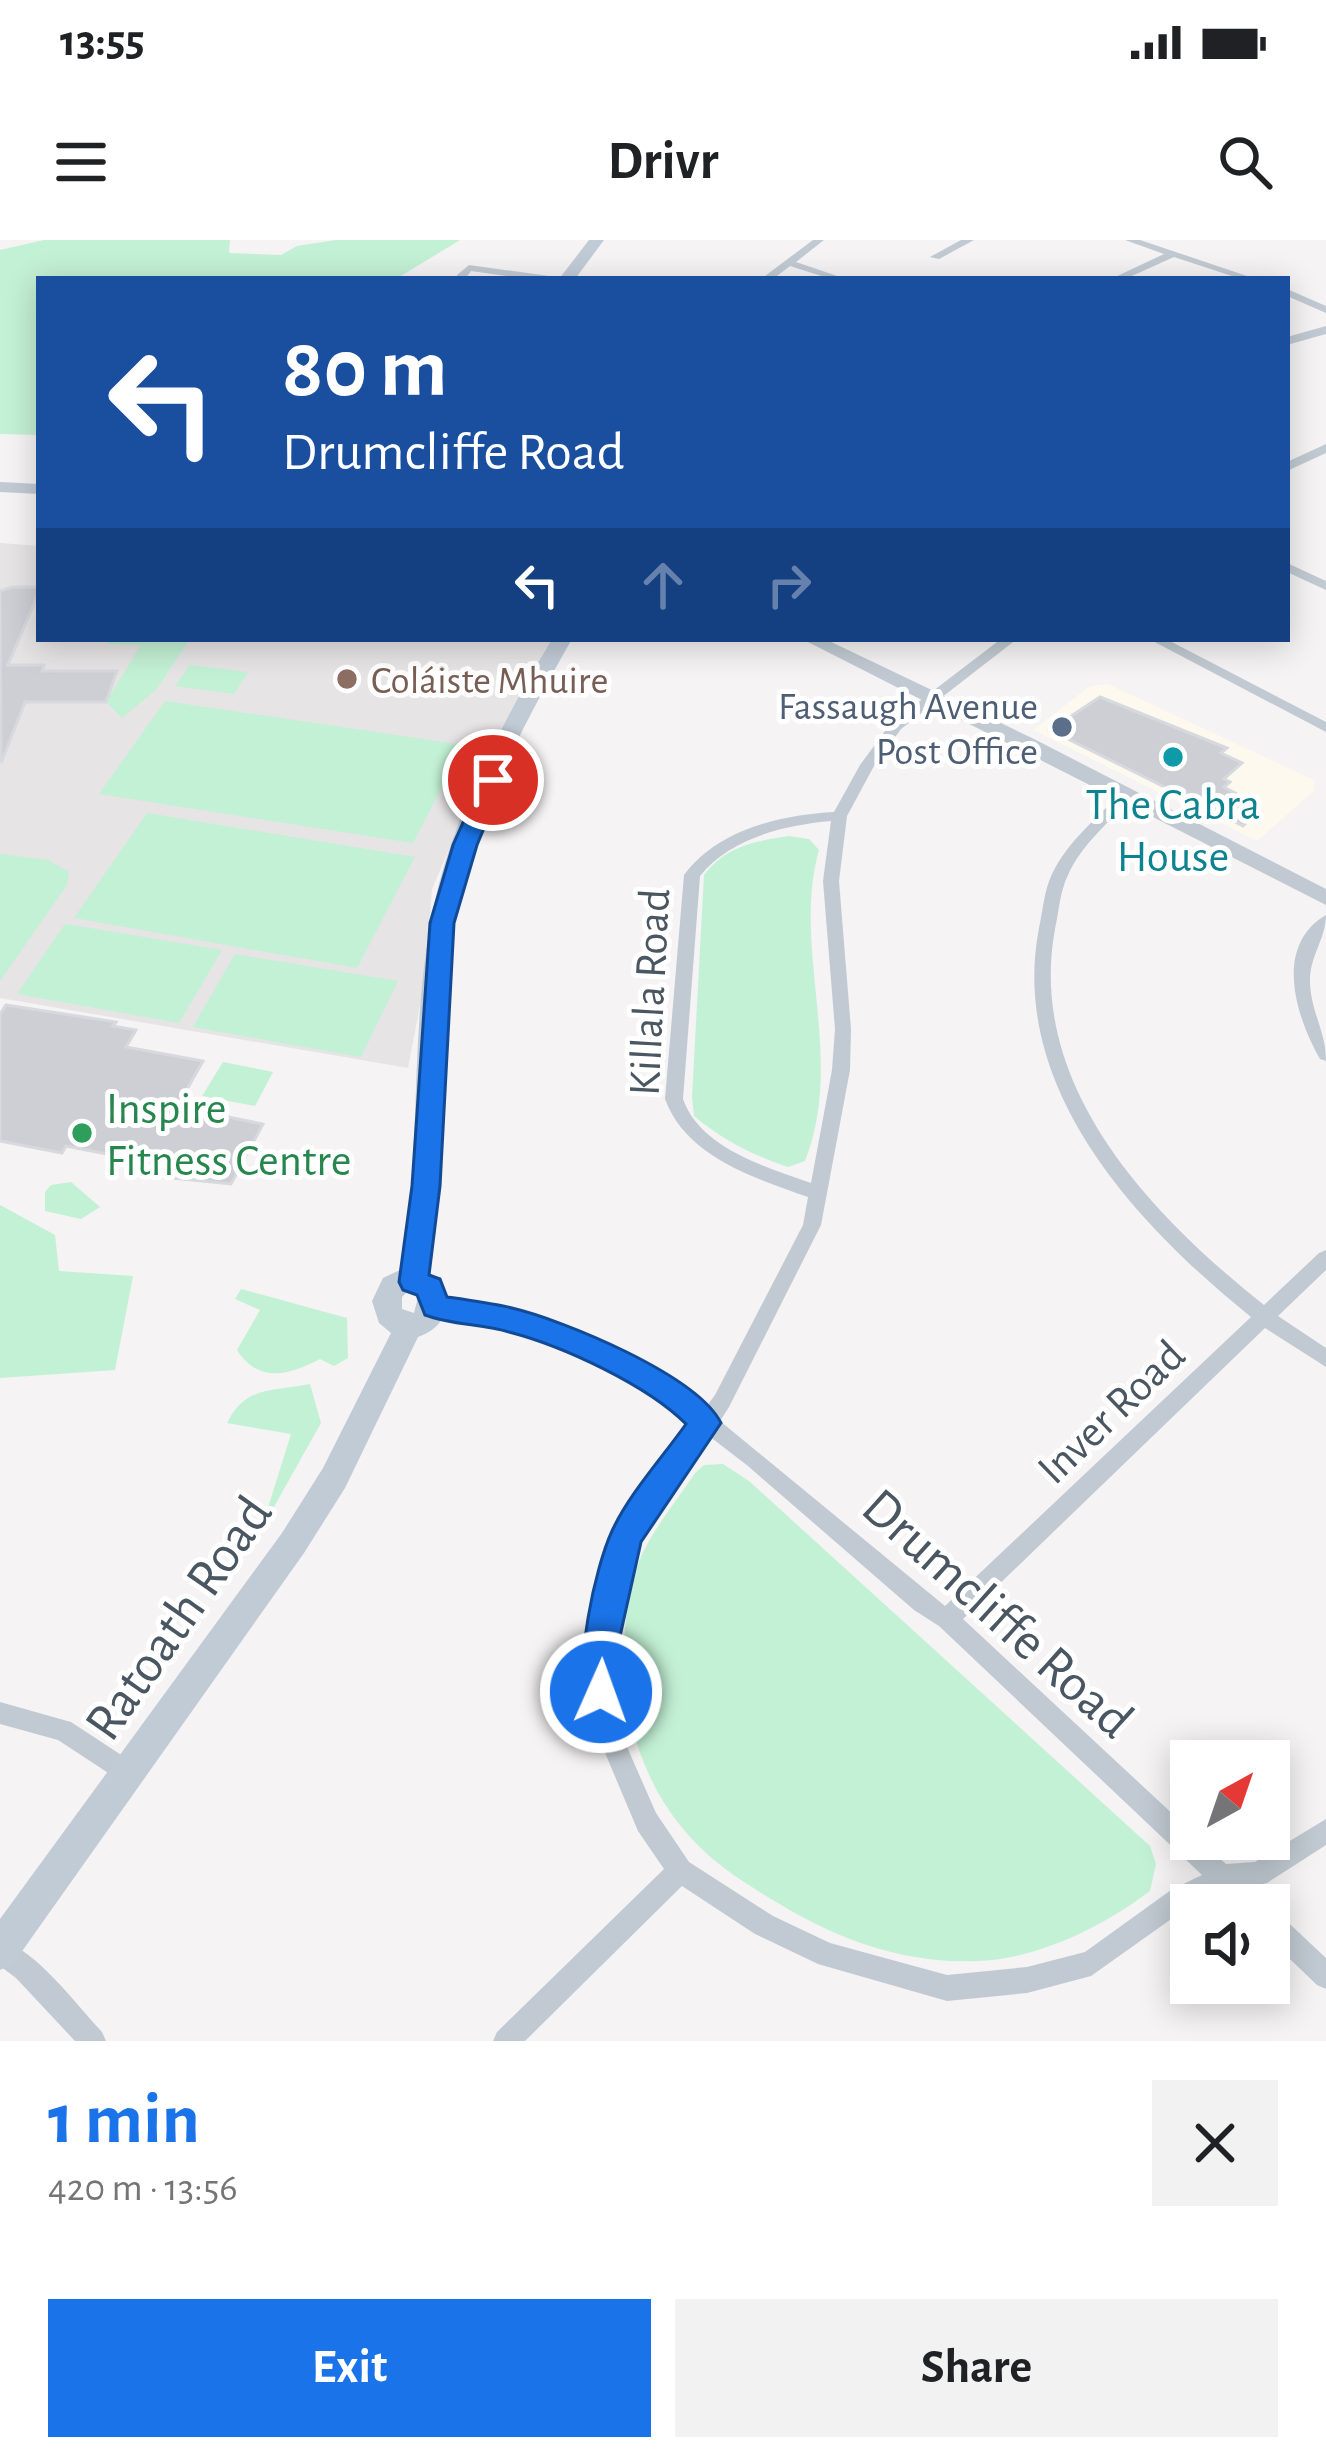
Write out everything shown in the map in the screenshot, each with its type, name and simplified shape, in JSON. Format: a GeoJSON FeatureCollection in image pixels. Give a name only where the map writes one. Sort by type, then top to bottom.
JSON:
{"type":"FeatureCollection","features":[{"type":"Feature","properties":{"kind":"main road"},"geometry":{"type":"LineString","coordinates":[[569,276],[597,240]]}},
{"type":"Feature","properties":{"kind":"main road"},"geometry":{"type":"LineString","coordinates":[[414,1282],[426,1186],[442,923],[465,845],[561,642]]}},
{"type":"Feature","properties":{"kind":"main road"},"geometry":{"type":"LineString","coordinates":[[414,1282],[430,1287],[423,1315],[390,1318],[384,1306],[396,1286],[414,1282]]}},
{"type":"Feature","properties":{"kind":"main road","name":"Ratoath Road"},"geometry":{"type":"LineString","coordinates":[[0,1951],[246,1614],[334,1478],[423,1315]]}},
{"type":"Feature","properties":{"kind":"street"},"geometry":{"type":"LineString","coordinates":[[770,276],[819,240]]}},
{"type":"Feature","properties":{"kind":"street"},"geometry":{"type":"LineString","coordinates":[[935,257],[969,240]]}},
{"type":"Feature","properties":{"kind":"street"},"geometry":{"type":"LineString","coordinates":[[1130,240],[1242,276]]}},
{"type":"Feature","properties":{"kind":"street"},"geometry":{"type":"LineString","coordinates":[[1123,276],[1173,254]]}},
{"type":"Feature","properties":{"kind":"street"},"geometry":{"type":"LineString","coordinates":[[788,262],[832,276]]}},
{"type":"Feature","properties":{"kind":"street"},"geometry":{"type":"LineString","coordinates":[[461,276],[469,268],[527,276]]}},
{"type":"Feature","properties":{"kind":"street"},"geometry":{"type":"LineString","coordinates":[[1290,293],[1326,310]]}},
{"type":"Feature","properties":{"kind":"street"},"geometry":{"type":"LineString","coordinates":[[1290,340],[1326,330]]}},
{"type":"Feature","properties":{"kind":"street"},"geometry":{"type":"LineString","coordinates":[[1290,466],[1326,448]]}},
{"type":"Feature","properties":{"kind":"street"},"geometry":{"type":"LineString","coordinates":[[0,487],[36,489]]}},
{"type":"Feature","properties":{"kind":"street"},"geometry":{"type":"LineString","coordinates":[[1290,568],[1326,586]]}},
{"type":"Feature","properties":{"kind":"street"},"geometry":{"type":"LineString","coordinates":[[817,642],[1128,794],[1326,898]]}},
{"type":"Feature","properties":{"kind":"street"},"geometry":{"type":"LineString","coordinates":[[1006,642],[881,743],[839,816],[831,881],[843,1029],[841,1070],[812,1225],[722,1401],[626,1537],[602,1641],[601,1692],[615,1748],[647,1822],[680,1871],[764,1925],[827,1955],[947,1988],[1027,1980],[1091,1963],[1180,1899],[1226,1876],[1258,1874],[1326,1831]]}},
{"type":"Feature","properties":{"kind":"street"},"geometry":{"type":"LineString","coordinates":[[1162,642],[1326,728]]}},
{"type":"Feature","properties":{"kind":"street"},"geometry":{"type":"LineString","coordinates":[[1128,794],[1070,857],[1055,886],[1041,976],[1053,1054],[1070,1102],[1140,1199],[1244,1302],[1326,1359]]}},
{"type":"Feature","properties":{"kind":"street","name":"Killala Road"},"geometry":{"type":"LineString","coordinates":[[819,1192],[775,1178],[686,1129],[676,1114],[674,1099],[692,874],[711,853],[779,825],[839,816]]}},
{"type":"Feature","properties":{"kind":"street"},"geometry":{"type":"LineString","coordinates":[[1326,920],[1311,939],[1300,986],[1306,1021],[1326,1055]]}},
{"type":"Feature","properties":{"kind":"street","name":"Inver Road"},"geometry":{"type":"LineString","coordinates":[[947,1619],[1326,1258]]}},
{"type":"Feature","properties":{"kind":"street","name":"Drumcliffe Road"},"geometry":{"type":"LineString","coordinates":[[423,1315],[514,1320],[560,1336],[684,1402],[922,1604],[947,1619],[1192,1851],[1233,1884]]}},
{"type":"Feature","properties":{"kind":"street"},"geometry":{"type":"LineString","coordinates":[[0,1713],[63,1730],[130,1774]]}},
{"type":"Feature","properties":{"kind":"street"},"geometry":{"type":"LineString","coordinates":[[506,2041],[680,1871]]}},
{"type":"Feature","properties":{"kind":"street"},"geometry":{"type":"LineString","coordinates":[[1290,1942],[1326,1976]]}},
{"type":"Feature","properties":{"kind":"street"},"geometry":{"type":"LineString","coordinates":[[0,1951],[25,1969],[93,2041]]}},
{"type":"Feature","properties":{"kind":"shaded area"},"geometry":{"type":"Polygon","coordinates":[[[0,543],[36,546],[36,642],[144,642],[157,689],[188,642],[550,642],[496,739],[432,889],[424,985],[408,1068],[0,998],[0,543]]]}},
{"type":"Feature","properties":{"kind":"shaded area"},"geometry":{"type":"Polygon","coordinates":[[[1108,684],[1314,780],[1314,791],[1257,841],[1033,730],[1090,686],[1108,684]]]}},
{"type":"Feature","properties":{"kind":"green space"},"geometry":{"type":"Polygon","coordinates":[[[44,240],[230,240],[229,253],[281,255],[297,246],[336,240],[460,240],[401,276],[36,276],[36,435],[0,434],[0,250],[44,240]]]}},
{"type":"Feature","properties":{"kind":"green space"},"geometry":{"type":"Polygon","coordinates":[[[188,642],[157,689],[122,718],[106,702],[141,645],[107,644],[188,642]]]}},
{"type":"Feature","properties":{"kind":"green space"},"geometry":{"type":"Polygon","coordinates":[[[190,665],[248,672],[234,694],[175,686],[190,665]]]}},
{"type":"Feature","properties":{"kind":"green space"},"geometry":{"type":"Polygon","coordinates":[[[165,701],[464,745],[413,843],[99,794],[165,701]]]}},
{"type":"Feature","properties":{"kind":"green space"},"geometry":{"type":"Polygon","coordinates":[[[147,813],[415,857],[357,968],[74,918],[147,813]]]}},
{"type":"Feature","properties":{"kind":"green space"},"geometry":{"type":"Polygon","coordinates":[[[789,836],[809,839],[819,850],[811,925],[821,1082],[805,1161],[788,1167],[738,1146],[705,1125],[694,1116],[692,1097],[704,875],[732,851],[789,836]]]}},
{"type":"Feature","properties":{"kind":"green space"},"geometry":{"type":"Polygon","coordinates":[[[0,854],[48,860],[69,872],[67,885],[0,981],[0,854]]]}},
{"type":"Feature","properties":{"kind":"green space"},"geometry":{"type":"Polygon","coordinates":[[[65,924],[222,950],[179,1023],[17,994],[65,924]]]}},
{"type":"Feature","properties":{"kind":"green space"},"geometry":{"type":"Polygon","coordinates":[[[235,954],[398,981],[361,1057],[193,1027],[235,954]]]}},
{"type":"Feature","properties":{"kind":"green space"},"geometry":{"type":"Polygon","coordinates":[[[223,1062],[273,1072],[255,1106],[202,1096],[223,1062]]]}},
{"type":"Feature","properties":{"kind":"green space"},"geometry":{"type":"Polygon","coordinates":[[[71,1182],[100,1207],[81,1219],[45,1211],[45,1192],[51,1185],[71,1182]]]}},
{"type":"Feature","properties":{"kind":"green space"},"geometry":{"type":"Polygon","coordinates":[[[0,1205],[55,1235],[59,1271],[133,1276],[115,1370],[0,1378],[0,1205]]]}},
{"type":"Feature","properties":{"kind":"green space"},"geometry":{"type":"Polygon","coordinates":[[[241,1289],[347,1318],[348,1358],[334,1366],[320,1359],[286,1372],[255,1368],[237,1350],[260,1310],[235,1299],[241,1289]]]}},
{"type":"Feature","properties":{"kind":"green space"},"geometry":{"type":"Polygon","coordinates":[[[310,1384],[321,1423],[261,1530],[291,1434],[227,1423],[252,1396],[310,1384]]]}},
{"type":"Feature","properties":{"kind":"green space"},"geometry":{"type":"Polygon","coordinates":[[[723,1464],[749,1481],[1150,1846],[1156,1864],[1150,1891],[1112,1917],[1045,1948],[999,1959],[950,1961],[898,1954],[824,1928],[744,1882],[700,1848],[669,1810],[638,1747],[629,1714],[624,1644],[635,1574],[645,1548],[695,1473],[704,1465],[723,1464]]]}},
{"type":"Feature","properties":{"kind":"building"},"geometry":{"type":"Polygon","coordinates":[[[36,587],[36,599],[8,665],[44,665],[42,671],[117,671],[106,702],[25,702],[1,763],[0,591],[36,587]]]}},
{"type":"Feature","properties":{"kind":"building"},"geometry":{"type":"Polygon","coordinates":[[[1100,697],[1227,748],[1221,753],[1242,763],[1224,779],[1230,782],[1224,787],[1235,793],[1231,797],[1259,811],[1243,826],[1050,730],[1100,697]]]}},
{"type":"Feature","properties":{"kind":"building"},"geometry":{"type":"Polygon","coordinates":[[[6,1005],[116,1022],[113,1026],[136,1030],[126,1047],[203,1061],[177,1107],[263,1124],[231,1184],[163,1177],[155,1172],[153,1163],[66,1146],[62,1153],[0,1141],[0,1014],[6,1005]]]}},
{"type":"Feature","properties":{"kind":"place","name":"Coláiste Mhuire"},"geometry":{"type":"Point","coordinates":[347,679]}},
{"type":"Feature","properties":{"kind":"place","name":"Fassaugh Avenue Post Office"},"geometry":{"type":"Point","coordinates":[1062,727]}},
{"type":"Feature","properties":{"kind":"place","name":"The Cabra House"},"geometry":{"type":"Point","coordinates":[1173,757]}},
{"type":"Feature","properties":{"kind":"place","name":"Inspire Fitness Centre"},"geometry":{"type":"Point","coordinates":[82,1133]}},
{"type":"Feature","properties":{"kind":"route"},"geometry":{"type":"LineString","coordinates":[[493,780],[465,845],[442,923],[426,1186],[414,1282],[430,1287],[435,1307],[514,1320],[610,1359],[684,1402],[705,1423],[626,1537],[602,1641],[601,1692]]}}]}
